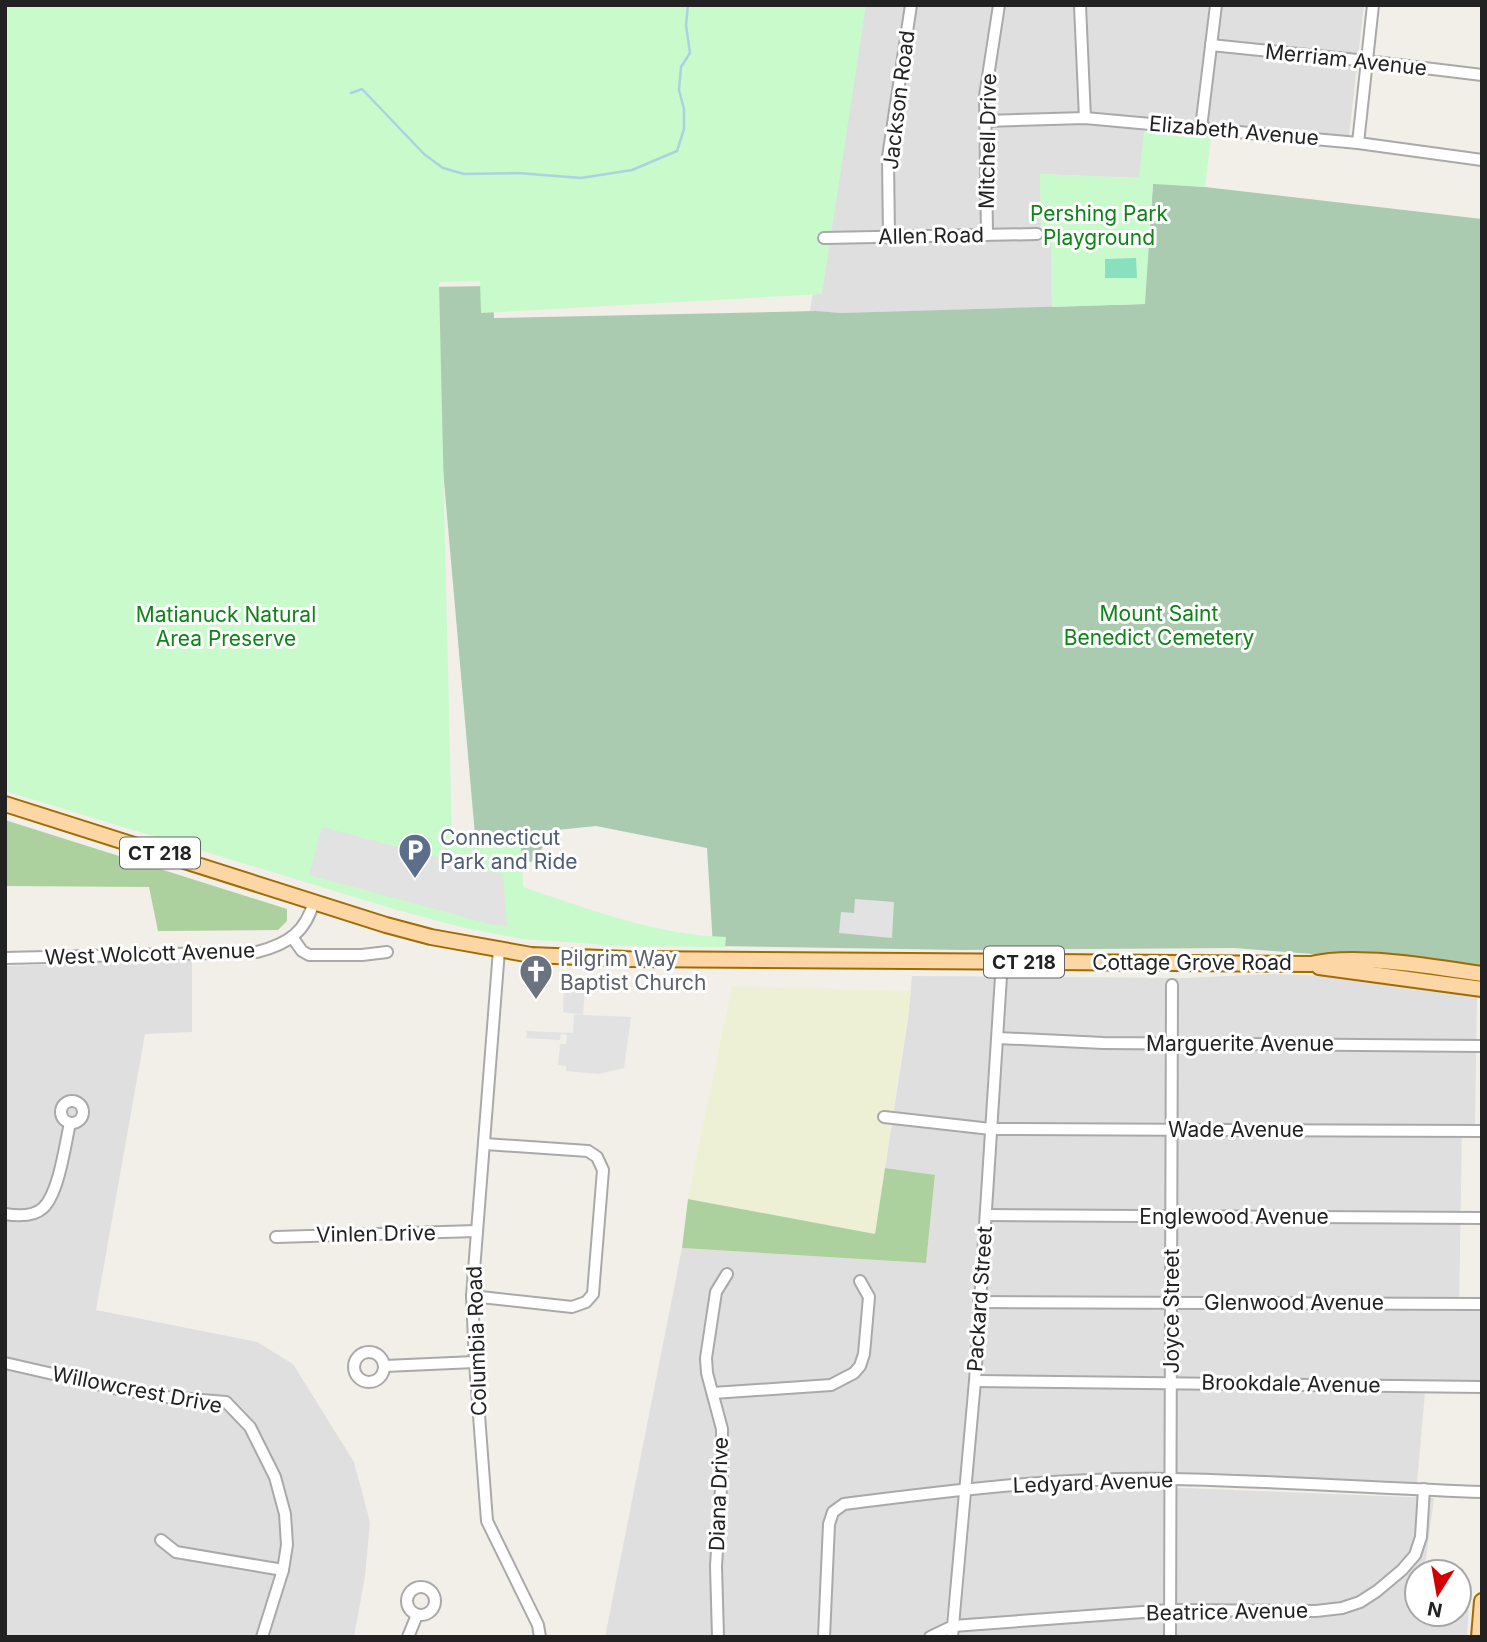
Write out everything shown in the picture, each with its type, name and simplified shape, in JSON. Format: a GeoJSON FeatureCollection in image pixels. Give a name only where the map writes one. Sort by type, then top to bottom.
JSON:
{"type":"FeatureCollection","features":[{"type":"Feature","properties":{"kind":"main road","name":"CT 218"},"geometry":{"type":"LineString","coordinates":[[5,804],[431,937],[499,950]]}},
{"type":"Feature","properties":{"kind":"main road","name":"Cottage Grove Road"},"geometry":{"type":"LineString","coordinates":[[499,950],[567,958],[737,960],[1311,964],[1327,960],[1351,960],[1482,974]]}},
{"type":"Feature","properties":{"kind":"main road","name":"Cottage Grove Road"},"geometry":{"type":"LineString","coordinates":[[1311,964],[1327,970],[1482,989]]}},
{"type":"Feature","properties":{"kind":"main road"},"geometry":{"type":"LineString","coordinates":[[1479,1637],[1482,1601]]}},
{"type":"Feature","properties":{"kind":"street","name":"Jackson Road"},"geometry":{"type":"LineString","coordinates":[[889,238],[888,157],[911,5]]}},
{"type":"Feature","properties":{"kind":"street","name":"Mitchell Drive"},"geometry":{"type":"LineString","coordinates":[[987,235],[985,96],[999,5]]}},
{"type":"Feature","properties":{"kind":"street"},"geometry":{"type":"LineString","coordinates":[[1080,5],[1085,118]]}},
{"type":"Feature","properties":{"kind":"street"},"geometry":{"type":"LineString","coordinates":[[1201,128],[1216,5]]}},
{"type":"Feature","properties":{"kind":"street"},"geometry":{"type":"LineString","coordinates":[[1357,143],[1373,5]]}},
{"type":"Feature","properties":{"kind":"street","name":"Merriam Avenue"},"geometry":{"type":"LineString","coordinates":[[1211,45],[1482,75]]}},
{"type":"Feature","properties":{"kind":"street","name":"Elizabeth Avenue"},"geometry":{"type":"LineString","coordinates":[[985,121],[1085,118],[1357,143],[1482,160]]}},
{"type":"Feature","properties":{"kind":"street","name":"Allen Road"},"geometry":{"type":"LineString","coordinates":[[824,238],[1037,234]]}},
{"type":"Feature","properties":{"kind":"street"},"geometry":{"type":"LineString","coordinates":[[314,901],[309,919],[292,937],[302,951],[309,955],[351,956],[387,952]]}},
{"type":"Feature","properties":{"kind":"street","name":"West Wolcott Avenue"},"geometry":{"type":"LineString","coordinates":[[5,958],[244,953],[270,949],[292,937]]}},
{"type":"Feature","properties":{"kind":"street","name":"Columbia Road"},"geometry":{"type":"LineString","coordinates":[[499,950],[472,1296],[475,1362],[487,1521],[538,1625],[540,1637]]}},
{"type":"Feature","properties":{"kind":"street","name":"Packard Street"},"geometry":{"type":"LineString","coordinates":[[953,1631],[975,1381],[1002,961]]}},
{"type":"Feature","properties":{"kind":"street","name":"Joyce Street"},"geometry":{"type":"LineString","coordinates":[[1170,1637],[1172,985]]}},
{"type":"Feature","properties":{"kind":"street","name":"Marguerite Avenue"},"geometry":{"type":"LineString","coordinates":[[998,1038],[1064,1042],[1482,1046]]}},
{"type":"Feature","properties":{"kind":"street","name":"Wade Avenue"},"geometry":{"type":"LineString","coordinates":[[884,1117],[991,1129],[1482,1131]]}},
{"type":"Feature","properties":{"kind":"street"},"geometry":{"type":"LineString","coordinates":[[5,1214],[34,1214],[44,1208],[55,1185],[70,1123]]}},
{"type":"Feature","properties":{"kind":"street"},"geometry":{"type":"LineString","coordinates":[[472,1296],[572,1307],[586,1302],[593,1294],[598,1239],[603,1170],[597,1157],[588,1151],[485,1144]]}},
{"type":"Feature","properties":{"kind":"street","name":"Englewood Avenue"},"geometry":{"type":"LineString","coordinates":[[986,1215],[1482,1218]]}},
{"type":"Feature","properties":{"kind":"street","name":"Vinlen Drive"},"geometry":{"type":"LineString","coordinates":[[276,1237],[476,1231]]}},
{"type":"Feature","properties":{"kind":"street","name":"Diana Drive"},"geometry":{"type":"LineString","coordinates":[[718,1637],[716,1566],[722,1429],[707,1373],[706,1358],[716,1292],[727,1274]]}},
{"type":"Feature","properties":{"kind":"street"},"geometry":{"type":"LineString","coordinates":[[713,1393],[831,1385],[854,1373],[864,1354],[869,1297],[860,1281]]}},
{"type":"Feature","properties":{"kind":"street","name":"Glenwood Avenue"},"geometry":{"type":"LineString","coordinates":[[979,1302],[1482,1304]]}},
{"type":"Feature","properties":{"kind":"street"},"geometry":{"type":"LineString","coordinates":[[384,1366],[475,1362]]}},
{"type":"Feature","properties":{"kind":"street","name":"Willowcrest Drive"},"geometry":{"type":"LineString","coordinates":[[5,1363],[114,1388],[166,1397],[226,1402],[250,1427],[275,1477],[285,1514],[287,1545],[283,1570],[262,1637]]}},
{"type":"Feature","properties":{"kind":"street","name":"Brookdale Avenue"},"geometry":{"type":"LineString","coordinates":[[975,1381],[1482,1387]]}},
{"type":"Feature","properties":{"kind":"street","name":"Ledyard Avenue"},"geometry":{"type":"LineString","coordinates":[[824,1637],[830,1524],[833,1512],[844,1504],[967,1488],[1070,1481],[1172,1479],[1482,1492]]}},
{"type":"Feature","properties":{"kind":"street","name":"Beatrice Avenue"},"geometry":{"type":"LineString","coordinates":[[953,1631],[1170,1610],[1316,1612],[1342,1608],[1360,1602],[1377,1591],[1415,1555],[1421,1537],[1424,1489]]}},
{"type":"Feature","properties":{"kind":"street"},"geometry":{"type":"LineString","coordinates":[[161,1540],[176,1552],[283,1570]]}},
{"type":"Feature","properties":{"kind":"street"},"geometry":{"type":"LineString","coordinates":[[408,1637],[416,1615]]}},
{"type":"Feature","properties":{"kind":"street"},"geometry":{"type":"LineString","coordinates":[[930,1637],[953,1631]]}},
{"type":"Feature","properties":{"kind":"shaded area"},"geometry":{"type":"Polygon","coordinates":[[[857,5],[1364,5],[1349,136],[1146,117],[1140,178],[1040,174],[1041,242],[1051,241],[1052,307],[841,313],[810,311],[857,5]]]}},
{"type":"Feature","properties":{"kind":"shaded area","name":"Connecticut Park and Ride"},"geometry":{"type":"Polygon","coordinates":[[[322,827],[503,875],[507,927],[309,875],[322,827]]]}},
{"type":"Feature","properties":{"kind":"shaded area"},"geometry":{"type":"Polygon","coordinates":[[[855,899],[894,902],[892,938],[839,933],[841,912],[854,913],[855,899]]]}},
{"type":"Feature","properties":{"kind":"shaded area"},"geometry":{"type":"Polygon","coordinates":[[[192,960],[192,1032],[145,1034],[96,1310],[257,1342],[293,1364],[354,1462],[370,1522],[365,1576],[354,1637],[5,1637],[5,966],[192,960]]]}},
{"type":"Feature","properties":{"kind":"shaded area"},"geometry":{"type":"Polygon","coordinates":[[[1270,974],[1327,976],[1477,996],[1475,1126],[1462,1126],[1459,1310],[1482,1310],[1482,1381],[1426,1381],[1417,1483],[1179,1474],[961,1483],[944,1637],[605,1637],[682,1248],[926,1263],[935,1176],[885,1168],[912,976],[1185,978],[1270,974]]]}},
{"type":"Feature","properties":{"kind":"shaded area"},"geometry":{"type":"Polygon","coordinates":[[[577,976],[586,976],[583,1015],[631,1017],[624,1068],[599,1074],[566,1071],[566,1066],[558,1065],[560,1044],[566,1044],[567,1035],[561,1034],[560,1040],[526,1038],[527,1031],[573,1033],[574,1015],[582,1015],[563,1012],[564,988],[576,987],[577,976]]]}},
{"type":"Feature","properties":{"kind":"shaded area"},"geometry":{"type":"Polygon","coordinates":[[[1158,1487],[1434,1498],[1426,1558],[1403,1558],[1403,1628],[1468,1628],[1467,1637],[959,1637],[972,1495],[1057,1489],[1158,1487]]]}},
{"type":"Feature","properties":{"kind":"green space","name":"Matianuck Natural Area Preserve"},"geometry":{"type":"Polygon","coordinates":[[[5,5],[866,5],[822,294],[481,313],[480,281],[439,282],[452,842],[521,843],[523,887],[648,926],[726,937],[725,947],[622,946],[522,939],[465,928],[397,910],[5,791],[5,5]]]}},
{"type":"Feature","properties":{"kind":"green space","name":"Pershing Park Playground"},"geometry":{"type":"Polygon","coordinates":[[[1144,132],[1211,136],[1205,187],[1153,184],[1145,304],[1052,307],[1051,242],[1041,242],[1040,174],[1139,178],[1144,132]]]}},
{"type":"Feature","properties":{"kind":"green space","name":"Mount Saint Benedict Cemetery"},"geometry":{"type":"Polygon","coordinates":[[[1153,183],[1482,219],[1482,967],[1234,948],[963,950],[713,946],[707,848],[596,826],[557,830],[531,862],[475,835],[427,287],[492,286],[494,318],[816,311],[841,313],[1144,304],[1153,183]]]}},
{"type":"Feature","properties":{"kind":"green space"},"geometry":{"type":"Polygon","coordinates":[[[1136,258],[1137,278],[1105,278],[1105,259],[1136,258]]]}},
{"type":"Feature","properties":{"kind":"green space"},"geometry":{"type":"Polygon","coordinates":[[[5,820],[287,909],[287,921],[278,930],[158,931],[149,887],[5,886],[5,820]]]}},
{"type":"Feature","properties":{"kind":"green space"},"geometry":{"type":"Polygon","coordinates":[[[732,986],[911,991],[875,1234],[688,1199],[732,986]]]}},
{"type":"Feature","properties":{"kind":"green space"},"geometry":{"type":"Polygon","coordinates":[[[885,1168],[935,1175],[926,1263],[682,1248],[688,1199],[875,1234],[885,1168]]]}},
{"type":"Feature","properties":{"kind":"waterway"},"geometry":{"type":"LineString","coordinates":[[351,93],[362,89],[424,154],[443,168],[464,174],[518,173],[581,178],[632,170],[677,151],[684,129],[684,109],[679,90],[681,67],[690,53],[686,25],[688,5]]}},
{"type":"Feature","properties":{"kind":"place","name":"Connecticut Park and Ride"},"geometry":{"type":"Point","coordinates":[415,880]}},
{"type":"Feature","properties":{"kind":"place","name":"Pilgrim Way Baptist Church"},"geometry":{"type":"Point","coordinates":[536,1001]}}]}
